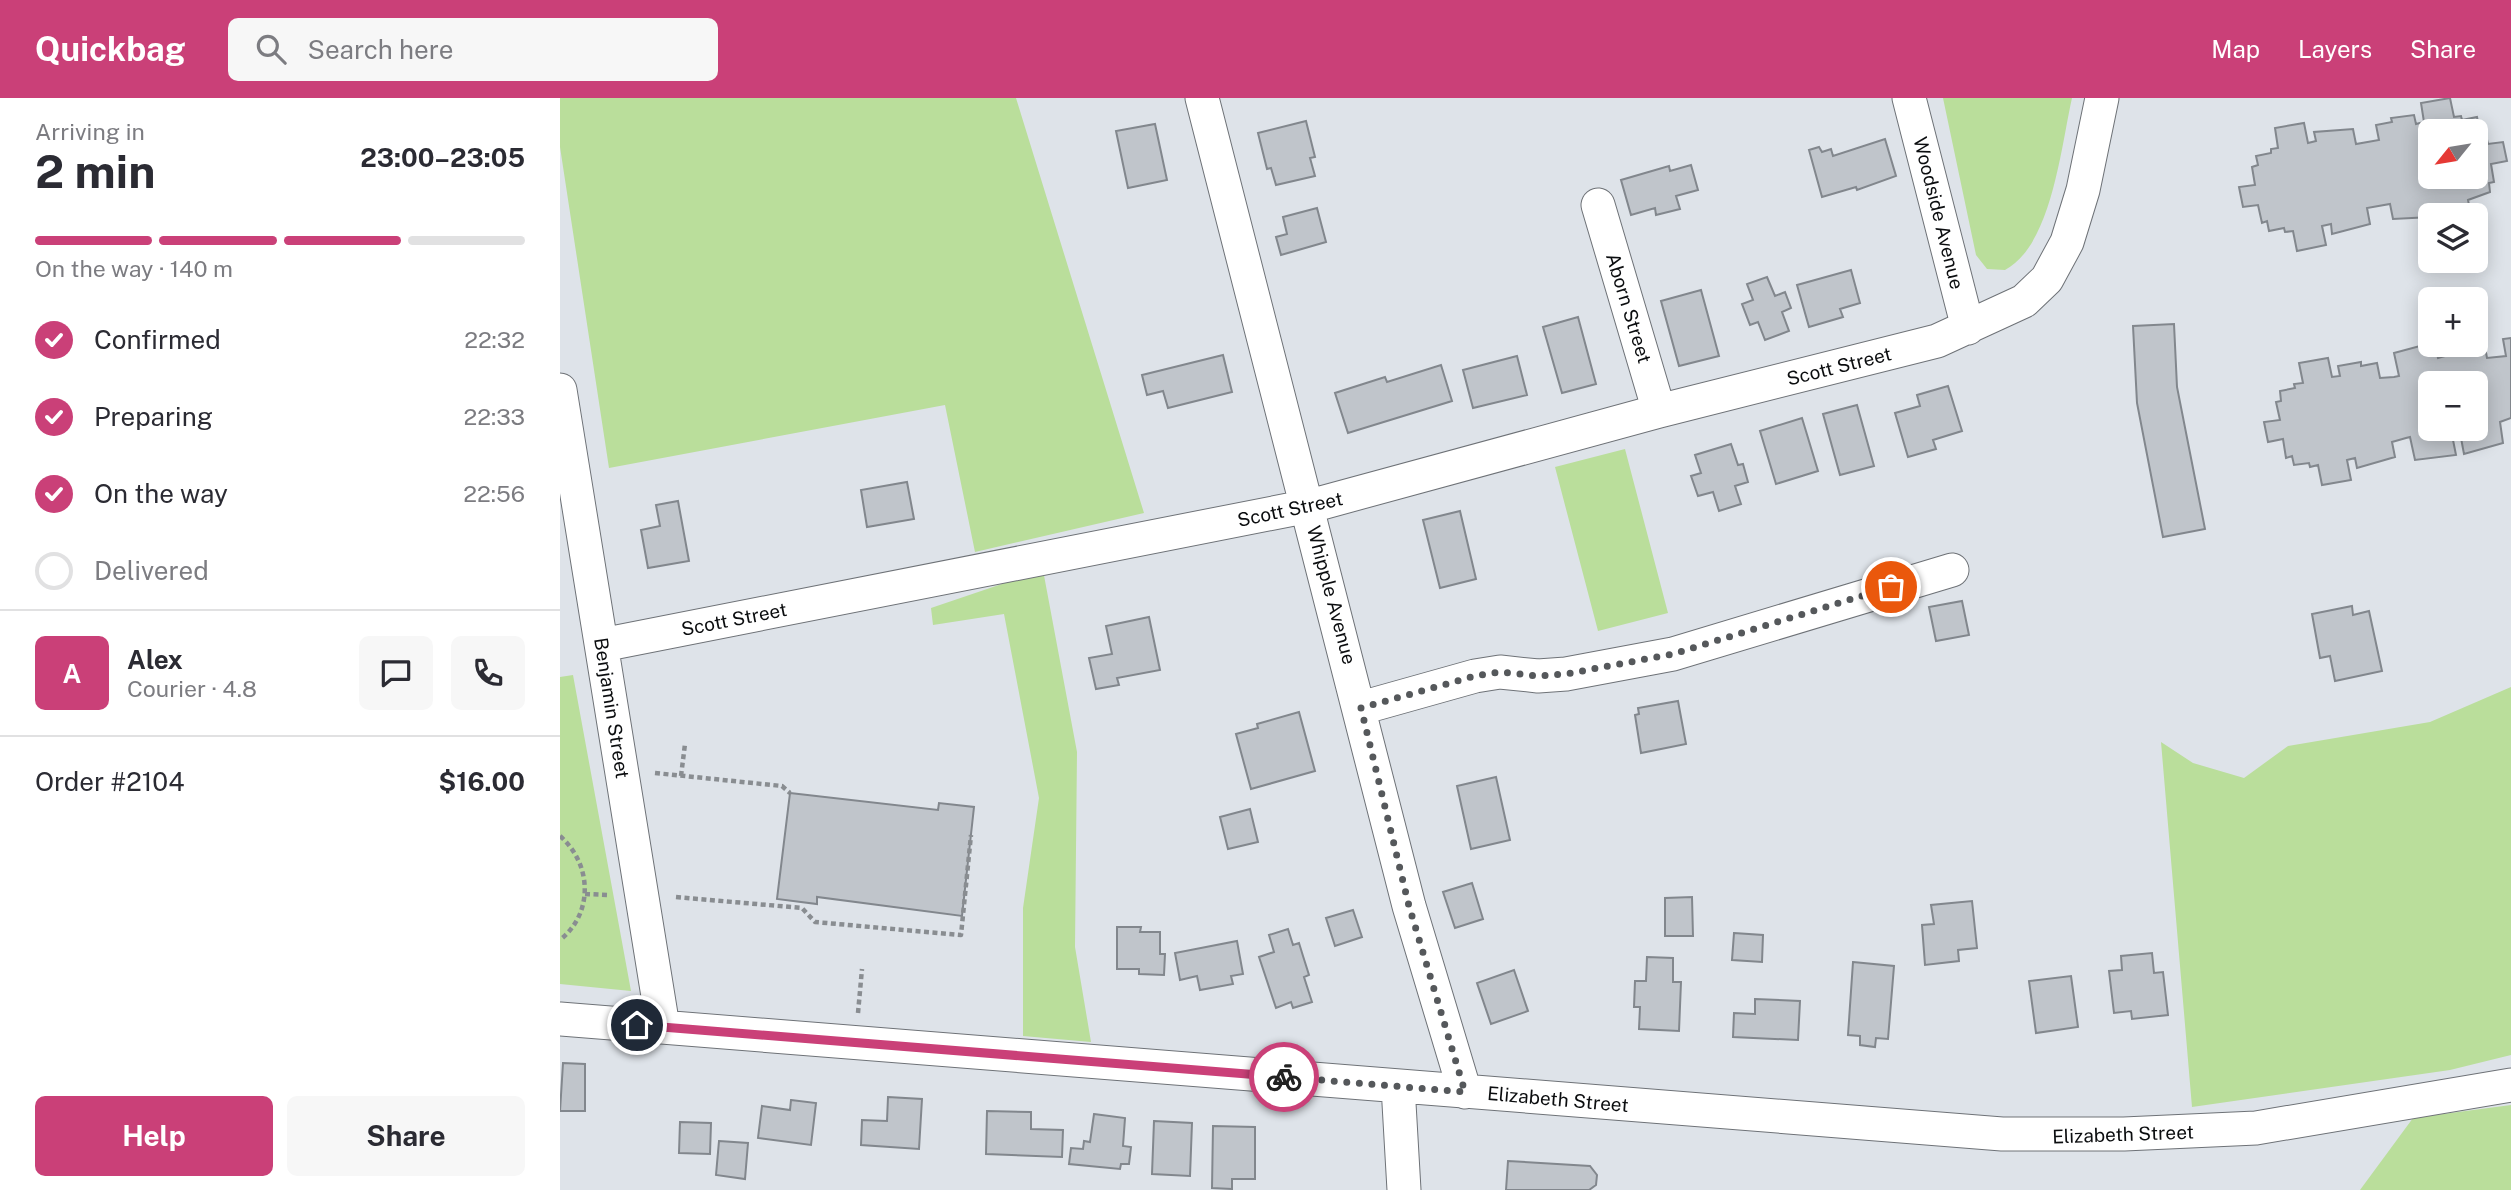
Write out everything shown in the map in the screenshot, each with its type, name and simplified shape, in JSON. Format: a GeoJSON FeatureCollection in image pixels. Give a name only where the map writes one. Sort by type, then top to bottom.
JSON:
{"type":"FeatureCollection","features":[{"type":"Feature","properties":{"kind":"street","name":"Whipple Avenue"},"geometry":{"type":"LineString","coordinates":[[1202,98],[1361,708],[1409,906],[1465,1092]]}},
{"type":"Feature","properties":{"kind":"street","name":"Woodside Avenue"},"geometry":{"type":"LineString","coordinates":[[1909,98],[1968,328]]}},
{"type":"Feature","properties":{"kind":"street","name":"Scott Street"},"geometry":{"type":"LineString","coordinates":[[601,645],[1308,506],[1659,411],[1937,341],[2024,300],[2039,289],[2055,267],[2083,190],[2102,98]]}},
{"type":"Feature","properties":{"kind":"street","name":"Aborn Street"},"geometry":{"type":"LineString","coordinates":[[1598,205],[1659,411]]}},
{"type":"Feature","properties":{"kind":"street","name":"Benjamin Street"},"geometry":{"type":"LineString","coordinates":[[560,390],[573,544],[601,645],[663,1027]]}},
{"type":"Feature","properties":{"kind":"street"},"geometry":{"type":"LineString","coordinates":[[1361,708],[1475,676],[1500,672],[1538,676],[1566,674],[1673,654],[1952,570]]}},
{"type":"Feature","properties":{"kind":"street","name":"Elizabeth Street"},"geometry":{"type":"LineString","coordinates":[[560,1019],[1465,1092],[2055,1136],[2267,1126],[2511,1085]]}},
{"type":"Feature","properties":{"kind":"street"},"geometry":{"type":"LineString","coordinates":[[1398,1086],[1404,1190]]}},
{"type":"Feature","properties":{"kind":"path"},"geometry":{"type":"LineString","coordinates":[[681,776],[685,744]]}},
{"type":"Feature","properties":{"kind":"path"},"geometry":{"type":"LineString","coordinates":[[655,773],[782,786],[790,793]]}},
{"type":"Feature","properties":{"kind":"path"},"geometry":{"type":"LineString","coordinates":[[676,897],[802,908],[816,922],[961,935],[971,835]]}},
{"type":"Feature","properties":{"kind":"path"},"geometry":{"type":"LineString","coordinates":[[560,836],[579,860],[586,894],[579,917],[560,940]]}},
{"type":"Feature","properties":{"kind":"path"},"geometry":{"type":"LineString","coordinates":[[857,1021],[862,969]]}},
{"type":"Feature","properties":{"kind":"green space"},"geometry":{"type":"Polygon","coordinates":[[[560,98],[1016,98],[1144,513],[975,552],[945,405],[609,468],[560,147],[560,98]]]}},
{"type":"Feature","properties":{"kind":"green space"},"geometry":{"type":"Polygon","coordinates":[[[1943,98],[2072,98],[2052,193],[2044,217],[2034,239],[2021,257],[2005,270],[1987,269],[1976,255],[1943,98]]]}},
{"type":"Feature","properties":{"kind":"green space"},"geometry":{"type":"Polygon","coordinates":[[[1625,449],[1668,613],[1598,631],[1555,467],[1625,449]]]}},
{"type":"Feature","properties":{"kind":"green space"},"geometry":{"type":"Polygon","coordinates":[[[1043,570],[1077,752],[1075,947],[1091,1042],[1023,1036],[1023,908],[1039,798],[1004,614],[933,625],[931,608],[1043,570]]]}},
{"type":"Feature","properties":{"kind":"green space"},"geometry":{"type":"Polygon","coordinates":[[[573,675],[631,991],[560,984],[560,677],[573,675]]]}},
{"type":"Feature","properties":{"kind":"green space"},"geometry":{"type":"Polygon","coordinates":[[[2511,687],[2511,1055],[2450,1070],[2192,1107],[2161,742],[2193,763],[2244,778],[2288,746],[2430,722],[2511,687]]]}},
{"type":"Feature","properties":{"kind":"green space"},"geometry":{"type":"Polygon","coordinates":[[[2511,1105],[2511,1190],[2360,1190],[2413,1118],[2511,1105]]]}},
{"type":"Feature","properties":{"kind":"building"},"geometry":{"type":"Polygon","coordinates":[[[2450,98],[2454,117],[2461,116],[2462,119],[2424,119],[2421,103],[2450,98]]]}},
{"type":"Feature","properties":{"kind":"building"},"geometry":{"type":"Polygon","coordinates":[[[2414,115],[2418,189],[2488,189],[2488,144],[2503,142],[2507,161],[2491,164],[2494,182],[2489,183],[2490,192],[2468,200],[2469,203],[2418,203],[2418,218],[2393,219],[2390,204],[2367,208],[2370,224],[2332,234],[2331,224],[2322,226],[2326,245],[2297,251],[2293,231],[2285,232],[2284,228],[2269,231],[2267,221],[2262,223],[2258,205],[2243,207],[2239,187],[2255,185],[2252,167],[2258,165],[2256,156],[2271,153],[2271,149],[2278,148],[2275,128],[2304,123],[2308,143],[2316,141],[2314,132],[2353,129],[2356,144],[2379,140],[2376,125],[2392,122],[2391,118],[2414,115]]]}},
{"type":"Feature","properties":{"kind":"building"},"geometry":{"type":"Polygon","coordinates":[[[1306,121],[1315,157],[1310,158],[1315,176],[1276,185],[1271,168],[1267,169],[1258,133],[1306,121]]]}},
{"type":"Feature","properties":{"kind":"building"},"geometry":{"type":"Polygon","coordinates":[[[1155,124],[1167,180],[1128,188],[1116,131],[1155,124]]]}},
{"type":"Feature","properties":{"kind":"building"},"geometry":{"type":"Polygon","coordinates":[[[1885,139],[1896,176],[1857,190],[1856,187],[1822,197],[1809,150],[1819,147],[1822,152],[1831,149],[1833,156],[1885,139]]]}},
{"type":"Feature","properties":{"kind":"building"},"geometry":{"type":"Polygon","coordinates":[[[1691,165],[1698,190],[1676,196],[1680,209],[1656,215],[1655,208],[1631,215],[1621,180],[1669,166],[1670,171],[1691,165]]]}},
{"type":"Feature","properties":{"kind":"building"},"geometry":{"type":"Polygon","coordinates":[[[1317,208],[1326,242],[1281,255],[1276,237],[1287,234],[1283,217],[1317,208]]]}},
{"type":"Feature","properties":{"kind":"building"},"geometry":{"type":"Polygon","coordinates":[[[1851,270],[1860,303],[1840,309],[1843,317],[1809,327],[1797,285],[1851,270]]]}},
{"type":"Feature","properties":{"kind":"building"},"geometry":{"type":"Polygon","coordinates":[[[1767,277],[1775,296],[1785,292],[1791,308],[1782,312],[1789,331],[1765,340],[1758,322],[1750,325],[1742,304],[1753,300],[1747,284],[1767,277]]]}},
{"type":"Feature","properties":{"kind":"building"},"geometry":{"type":"Polygon","coordinates":[[[1701,290],[1719,356],[1679,366],[1661,301],[1701,290]]]}},
{"type":"Feature","properties":{"kind":"building"},"geometry":{"type":"Polygon","coordinates":[[[1578,317],[1596,384],[1562,393],[1543,327],[1578,317]]]}},
{"type":"Feature","properties":{"kind":"building"},"geometry":{"type":"Polygon","coordinates":[[[2174,324],[2177,387],[2205,529],[2163,537],[2137,403],[2133,326],[2174,324]]]}},
{"type":"Feature","properties":{"kind":"building"},"geometry":{"type":"Polygon","coordinates":[[[2511,338],[2511,418],[2500,422],[2503,443],[2464,454],[2462,441],[2488,441],[2488,371],[2418,371],[2418,441],[2453,441],[2456,455],[2415,460],[2410,437],[2392,442],[2395,457],[2357,468],[2355,458],[2347,460],[2351,480],[2322,485],[2318,465],[2294,465],[2292,456],[2286,458],[2283,439],[2268,442],[2264,422],[2280,420],[2276,402],[2281,401],[2280,391],[2303,383],[2299,363],[2328,358],[2332,377],[2340,376],[2338,366],[2361,362],[2361,366],[2377,363],[2380,378],[2399,376],[2394,353],[2418,347],[2418,357],[2506,356],[2503,339],[2511,338]]]}},
{"type":"Feature","properties":{"kind":"building"},"geometry":{"type":"Polygon","coordinates":[[[1223,355],[1232,392],[1168,408],[1163,391],[1147,395],[1142,375],[1223,355]]]}},
{"type":"Feature","properties":{"kind":"building"},"geometry":{"type":"Polygon","coordinates":[[[1517,356],[1527,395],[1473,408],[1463,370],[1517,356]]]}},
{"type":"Feature","properties":{"kind":"building"},"geometry":{"type":"Polygon","coordinates":[[[1441,365],[1452,401],[1348,433],[1335,393],[1385,377],[1387,382],[1441,365]]]}},
{"type":"Feature","properties":{"kind":"building"},"geometry":{"type":"Polygon","coordinates":[[[1948,386],[1962,431],[1933,440],[1936,449],[1908,457],[1895,413],[1920,406],[1917,395],[1948,386]]]}},
{"type":"Feature","properties":{"kind":"building"},"geometry":{"type":"Polygon","coordinates":[[[1857,405],[1874,466],[1840,475],[1823,414],[1857,405]]]}},
{"type":"Feature","properties":{"kind":"building"},"geometry":{"type":"Polygon","coordinates":[[[1802,418],[1818,471],[1776,484],[1760,431],[1802,418]]]}},
{"type":"Feature","properties":{"kind":"building"},"geometry":{"type":"Polygon","coordinates":[[[1731,444],[1738,465],[1743,464],[1748,482],[1735,486],[1741,504],[1719,511],[1713,492],[1698,496],[1691,476],[1701,473],[1695,455],[1731,444]]]}},
{"type":"Feature","properties":{"kind":"building"},"geometry":{"type":"Polygon","coordinates":[[[907,482],[914,519],[867,527],[861,490],[907,482]]]}},
{"type":"Feature","properties":{"kind":"building"},"geometry":{"type":"Polygon","coordinates":[[[678,501],[689,561],[648,568],[641,530],[660,526],[656,505],[678,501]]]}},
{"type":"Feature","properties":{"kind":"building"},"geometry":{"type":"Polygon","coordinates":[[[1460,511],[1476,579],[1440,588],[1423,520],[1460,511]]]}},
{"type":"Feature","properties":{"kind":"building"},"geometry":{"type":"Polygon","coordinates":[[[1962,601],[1969,635],[1936,641],[1929,607],[1962,601]]]}},
{"type":"Feature","properties":{"kind":"building"},"geometry":{"type":"Polygon","coordinates":[[[2352,606],[2353,615],[2369,611],[2382,671],[2335,681],[2330,656],[2320,658],[2312,614],[2352,606]]]}},
{"type":"Feature","properties":{"kind":"building"},"geometry":{"type":"Polygon","coordinates":[[[1149,617],[1160,670],[1117,678],[1119,685],[1096,689],[1089,658],[1112,654],[1106,626],[1149,617]]]}},
{"type":"Feature","properties":{"kind":"building"},"geometry":{"type":"Polygon","coordinates":[[[1678,701],[1686,744],[1641,753],[1635,715],[1639,714],[1638,708],[1678,701]]]}},
{"type":"Feature","properties":{"kind":"building"},"geometry":{"type":"Polygon","coordinates":[[[1299,712],[1315,771],[1251,789],[1236,734],[1258,728],[1257,724],[1299,712]]]}},
{"type":"Feature","properties":{"kind":"building"},"geometry":{"type":"Polygon","coordinates":[[[1496,777],[1510,840],[1471,849],[1457,786],[1496,777]]]}},
{"type":"Feature","properties":{"kind":"building"},"geometry":{"type":"Polygon","coordinates":[[[790,793],[938,810],[939,803],[974,807],[962,916],[817,897],[817,904],[777,899],[790,793]]]}},
{"type":"Feature","properties":{"kind":"building"},"geometry":{"type":"Polygon","coordinates":[[[1250,809],[1258,842],[1228,849],[1220,817],[1250,809]]]}},
{"type":"Feature","properties":{"kind":"building"},"geometry":{"type":"Polygon","coordinates":[[[1472,883],[1483,919],[1455,928],[1443,892],[1472,883]]]}},
{"type":"Feature","properties":{"kind":"building"},"geometry":{"type":"Polygon","coordinates":[[[1692,897],[1693,936],[1665,936],[1665,898],[1692,897]]]}},
{"type":"Feature","properties":{"kind":"building"},"geometry":{"type":"Polygon","coordinates":[[[1972,901],[1977,948],[1958,950],[1959,961],[1925,965],[1922,925],[1934,924],[1931,905],[1972,901]]]}},
{"type":"Feature","properties":{"kind":"building"},"geometry":{"type":"Polygon","coordinates":[[[1353,910],[1362,937],[1335,946],[1326,918],[1353,910]]]}},
{"type":"Feature","properties":{"kind":"building"},"geometry":{"type":"Polygon","coordinates":[[[1117,927],[1141,927],[1140,932],[1160,932],[1160,954],[1165,954],[1164,975],[1139,974],[1139,969],[1117,969],[1117,927]]]}},
{"type":"Feature","properties":{"kind":"building"},"geometry":{"type":"Polygon","coordinates":[[[1288,929],[1293,945],[1299,943],[1309,975],[1304,977],[1312,1002],[1293,1008],[1291,1002],[1276,1008],[1259,957],[1274,952],[1269,935],[1288,929]]]}},
{"type":"Feature","properties":{"kind":"building"},"geometry":{"type":"Polygon","coordinates":[[[1734,933],[1763,935],[1762,962],[1732,960],[1734,933]]]}},
{"type":"Feature","properties":{"kind":"building"},"geometry":{"type":"Polygon","coordinates":[[[1237,941],[1243,974],[1231,976],[1233,984],[1200,990],[1197,976],[1180,980],[1175,953],[1237,941]]]}},
{"type":"Feature","properties":{"kind":"building"},"geometry":{"type":"Polygon","coordinates":[[[2152,953],[2154,973],[2163,972],[2168,1015],[2132,1019],[2131,1011],[2114,1013],[2109,971],[2122,970],[2121,956],[2152,953]]]}},
{"type":"Feature","properties":{"kind":"building"},"geometry":{"type":"Polygon","coordinates":[[[1647,957],[1673,958],[1673,982],[1681,982],[1679,1031],[1639,1029],[1640,1007],[1634,1007],[1635,981],[1646,981],[1647,957]]]}},
{"type":"Feature","properties":{"kind":"building"},"geometry":{"type":"Polygon","coordinates":[[[1853,962],[1894,966],[1888,1039],[1876,1038],[1875,1047],[1860,1045],[1860,1036],[1848,1035],[1853,962]]]}},
{"type":"Feature","properties":{"kind":"building"},"geometry":{"type":"Polygon","coordinates":[[[1514,970],[1528,1011],[1491,1024],[1477,983],[1514,970]]]}},
{"type":"Feature","properties":{"kind":"building"},"geometry":{"type":"Polygon","coordinates":[[[2071,976],[2078,1027],[2036,1033],[2029,981],[2071,976]]]}},
{"type":"Feature","properties":{"kind":"building"},"geometry":{"type":"Polygon","coordinates":[[[1755,999],[1800,1001],[1798,1040],[1733,1037],[1734,1013],[1755,1014],[1755,999]]]}},
{"type":"Feature","properties":{"kind":"building"},"geometry":{"type":"Polygon","coordinates":[[[563,1063],[585,1064],[585,1111],[560,1111],[563,1063]]]}},
{"type":"Feature","properties":{"kind":"building"},"geometry":{"type":"Polygon","coordinates":[[[888,1097],[922,1099],[919,1149],[861,1145],[862,1120],[887,1121],[888,1097]]]}},
{"type":"Feature","properties":{"kind":"building"},"geometry":{"type":"Polygon","coordinates":[[[791,1100],[816,1103],[811,1145],[758,1138],[762,1106],[790,1110],[791,1100]]]}},
{"type":"Feature","properties":{"kind":"building"},"geometry":{"type":"Polygon","coordinates":[[[987,1111],[1031,1112],[1031,1129],[1063,1130],[1062,1157],[986,1154],[987,1111]]]}},
{"type":"Feature","properties":{"kind":"building"},"geometry":{"type":"Polygon","coordinates":[[[1094,1114],[1125,1118],[1123,1146],[1131,1147],[1129,1164],[1121,1164],[1120,1169],[1069,1164],[1071,1148],[1083,1149],[1084,1141],[1090,1142],[1094,1114]]]}},
{"type":"Feature","properties":{"kind":"building"},"geometry":{"type":"Polygon","coordinates":[[[1154,1121],[1192,1123],[1190,1176],[1152,1174],[1154,1121]]]}},
{"type":"Feature","properties":{"kind":"building"},"geometry":{"type":"Polygon","coordinates":[[[680,1122],[711,1123],[710,1154],[679,1153],[680,1122]]]}},
{"type":"Feature","properties":{"kind":"building"},"geometry":{"type":"Polygon","coordinates":[[[1213,1126],[1255,1127],[1255,1179],[1232,1179],[1232,1189],[1212,1188],[1213,1126]]]}},
{"type":"Feature","properties":{"kind":"building"},"geometry":{"type":"Polygon","coordinates":[[[719,1141],[748,1143],[745,1179],[716,1175],[719,1141]]]}},
{"type":"Feature","properties":{"kind":"building"},"geometry":{"type":"Polygon","coordinates":[[[1508,1161],[1590,1166],[1597,1175],[1596,1185],[1589,1190],[1506,1190],[1508,1161]]]}},
{"type":"Feature","properties":{"kind":"way so far"},"geometry":{"type":"LineString","coordinates":[[1284,1077],[1465,1092],[1409,906],[1361,708],[1475,676],[1500,672],[1549,676],[1673,654],[1891,587]]}},
{"type":"Feature","properties":{"kind":"route"},"geometry":{"type":"LineString","coordinates":[[637,1025],[1284,1077]]}}]}
